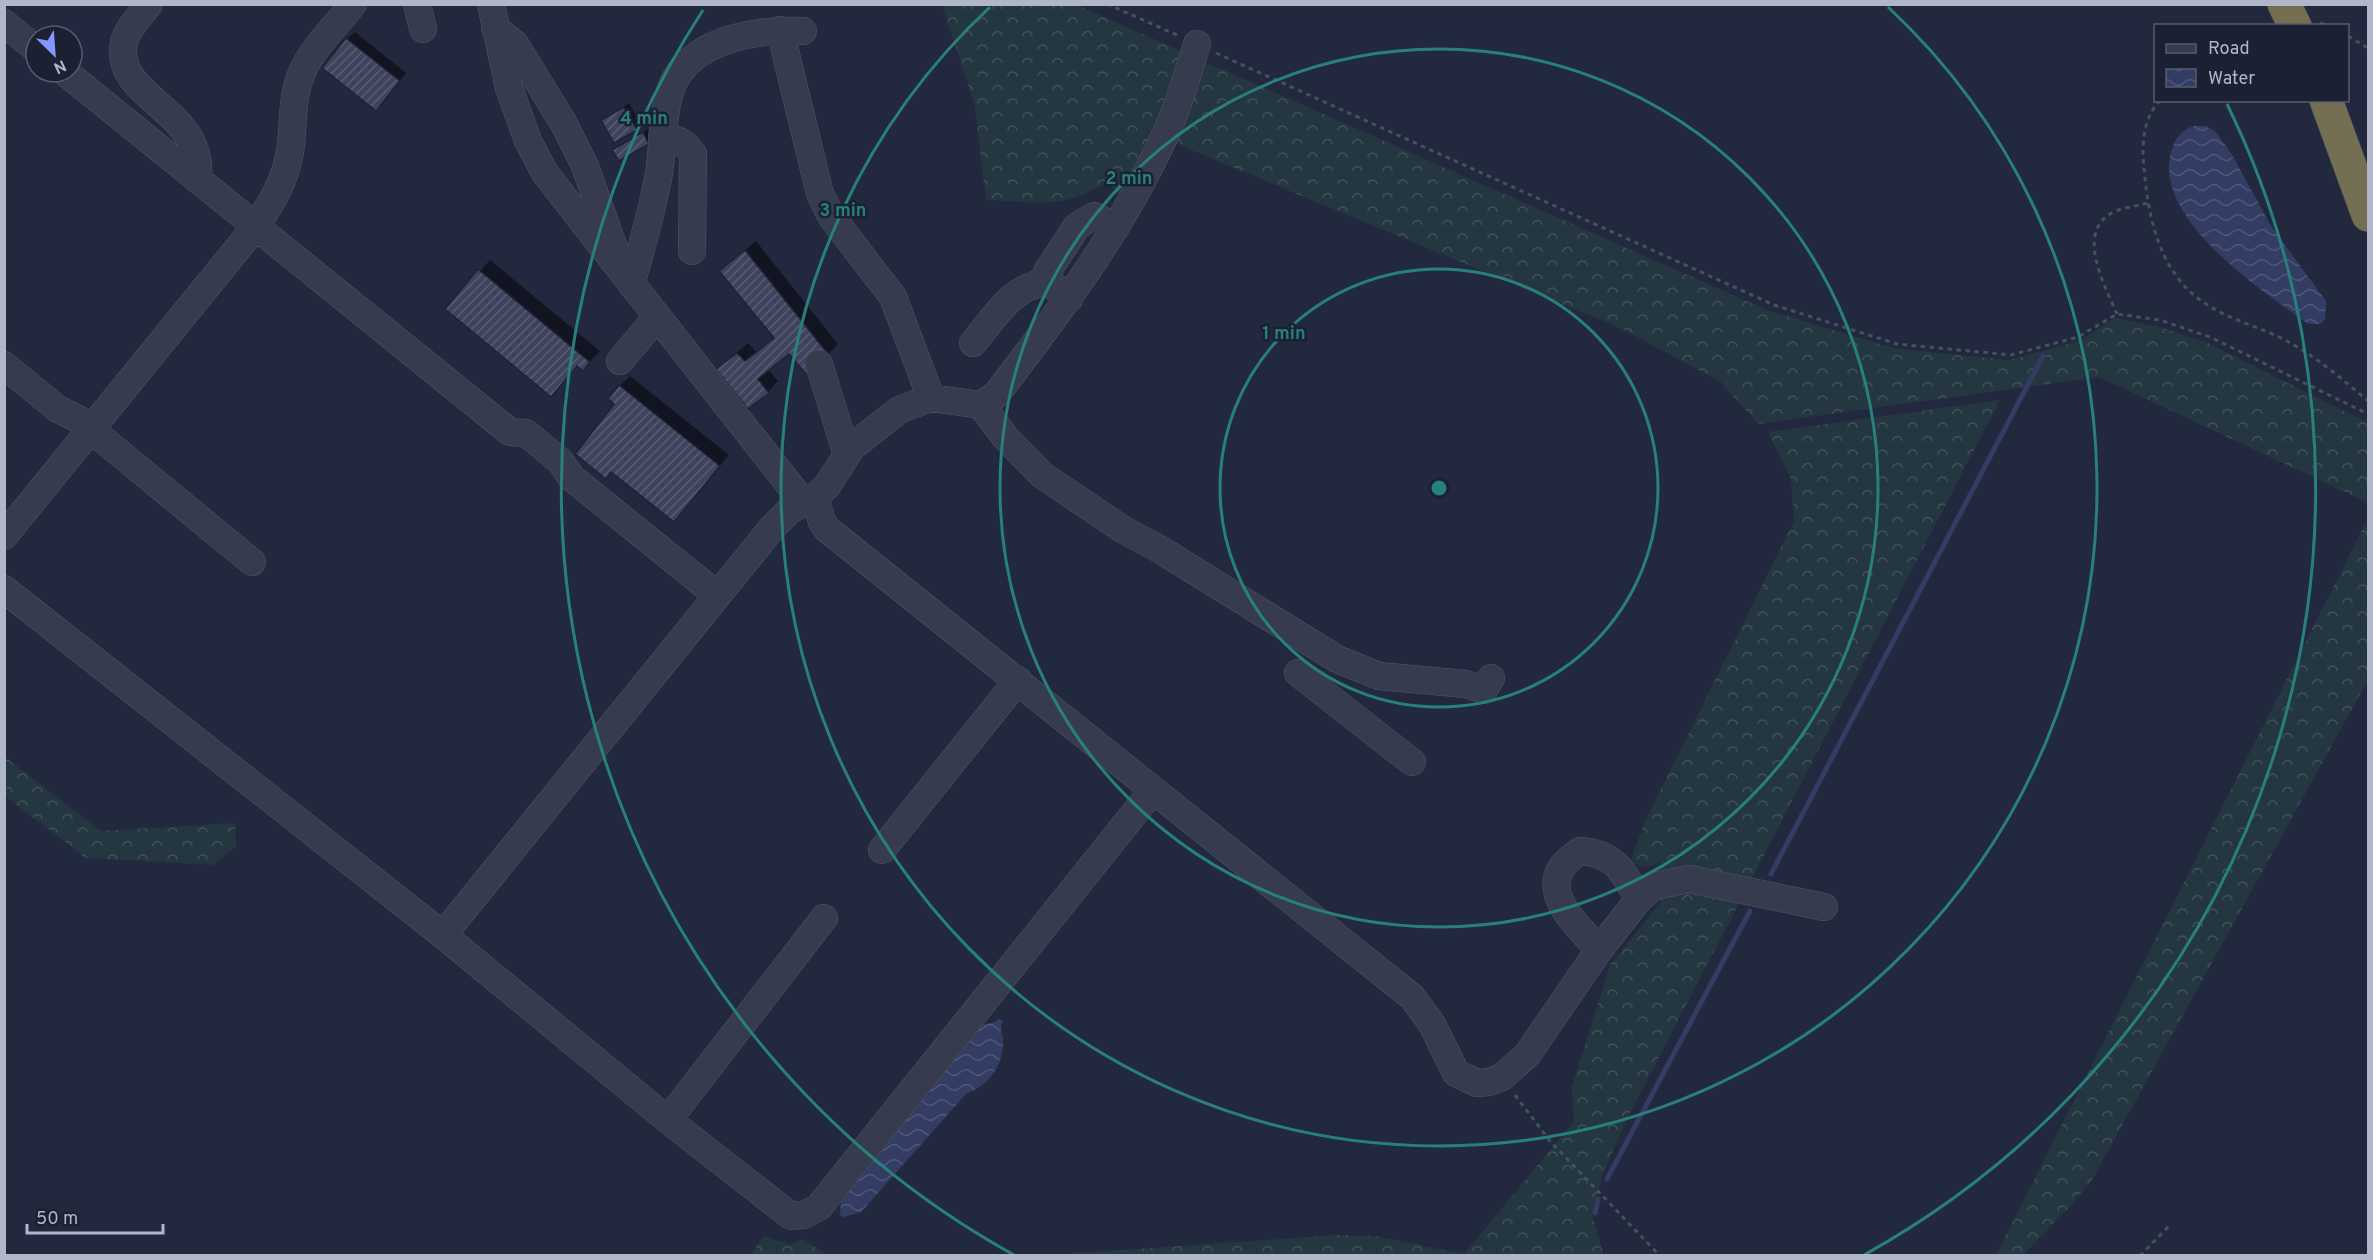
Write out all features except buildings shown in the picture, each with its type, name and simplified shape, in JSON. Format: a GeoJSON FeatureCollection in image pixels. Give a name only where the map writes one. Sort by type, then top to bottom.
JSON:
{"type":"FeatureCollection","features":[{"type":"Feature","properties":{"kind":"highway"},"geometry":{"type":"LineString","coordinates":[[2284,4],[2294,24]]}},
{"type":"Feature","properties":{"kind":"highway"},"geometry":{"type":"LineString","coordinates":[[2327,102],[2368,215]]}},
{"type":"Feature","properties":{"kind":"lane"},"geometry":{"type":"LineString","coordinates":[[149,4],[129,30],[124,43],[127,70],[141,90],[176,119],[190,136],[200,164],[198,180]]}},
{"type":"Feature","properties":{"kind":"lane"},"geometry":{"type":"LineString","coordinates":[[4,536],[256,226],[277,194],[285,176],[296,87],[301,73],[307,62],[353,4]]}},
{"type":"Feature","properties":{"kind":"lane"},"geometry":{"type":"LineString","coordinates":[[493,16],[509,88],[536,159],[657,317],[809,499],[826,529],[1018,680],[1412,997],[1432,1024],[1456,1073],[1477,1083],[1502,1077],[1527,1055],[1599,950],[1639,899],[1655,886],[1689,879],[1824,907]]}},
{"type":"Feature","properties":{"kind":"lane"},"geometry":{"type":"LineString","coordinates":[[493,16],[515,44],[564,124],[585,166],[626,277]]}},
{"type":"Feature","properties":{"kind":"lane"},"geometry":{"type":"LineString","coordinates":[[4,23],[24,39]]}},
{"type":"Feature","properties":{"kind":"lane"},"geometry":{"type":"LineString","coordinates":[[626,277],[648,227],[659,171],[669,94],[687,64],[699,53],[716,45],[791,30],[820,194],[831,216],[893,297],[931,398]]}},
{"type":"Feature","properties":{"kind":"lane"},"geometry":{"type":"LineString","coordinates":[[443,935],[772,528],[789,511],[827,486],[852,447],[899,410],[931,398],[981,405],[996,395],[1059,291],[1116,226],[1166,134],[1197,45]]}},
{"type":"Feature","properties":{"kind":"lane"},"geometry":{"type":"LineString","coordinates":[[80,84],[510,432],[526,433],[560,461],[572,478],[717,595]]}},
{"type":"Feature","properties":{"kind":"lane"},"geometry":{"type":"LineString","coordinates":[[662,136],[678,139],[686,144],[693,154],[692,250]]}},
{"type":"Feature","properties":{"kind":"lane"},"geometry":{"type":"LineString","coordinates":[[973,343],[1015,293],[1031,284],[1059,291]]}},
{"type":"Feature","properties":{"kind":"lane"},"geometry":{"type":"LineString","coordinates":[[620,361],[657,317]]}},
{"type":"Feature","properties":{"kind":"lane"},"geometry":{"type":"LineString","coordinates":[[819,364],[847,454]]}},
{"type":"Feature","properties":{"kind":"lane"},"geometry":{"type":"LineString","coordinates":[[4,365],[58,409],[91,430],[252,562]]}},
{"type":"Feature","properties":{"kind":"lane"},"geometry":{"type":"LineString","coordinates":[[981,405],[1005,437],[1042,475],[1122,529],[1161,550],[1195,573],[1347,663],[1379,676],[1466,684],[1484,690],[1491,678]]}},
{"type":"Feature","properties":{"kind":"lane"},"geometry":{"type":"LineString","coordinates":[[4,589],[443,935],[782,1211],[797,1216],[814,1210],[1154,790]]}},
{"type":"Feature","properties":{"kind":"lane"},"geometry":{"type":"LineString","coordinates":[[1326,695],[1347,663]]}},
{"type":"Feature","properties":{"kind":"lane"},"geometry":{"type":"LineString","coordinates":[[1298,673],[1412,762]]}},
{"type":"Feature","properties":{"kind":"lane"},"geometry":{"type":"LineString","coordinates":[[882,850],[1018,680]]}},
{"type":"Feature","properties":{"kind":"lane"},"geometry":{"type":"LineString","coordinates":[[1599,950],[1562,906],[1555,889],[1561,866],[1580,850],[1598,852],[1611,859],[1618,867],[1639,899]]}},
{"type":"Feature","properties":{"kind":"lane"},"geometry":{"type":"LineString","coordinates":[[668,1120],[824,918]]}},
{"type":"Feature","properties":{"kind":"path"},"geometry":{"type":"LineString","coordinates":[[1107,4],[1774,305],[1897,344],[2011,355],[2078,337],[2117,314],[2160,320],[2210,337],[2368,414]]}},
{"type":"Feature","properties":{"kind":"path"},"geometry":{"type":"LineString","coordinates":[[2349,37],[2368,48]]}},
{"type":"Feature","properties":{"kind":"path"},"geometry":{"type":"LineString","coordinates":[[2158,102],[2152,108],[2144,127],[2148,203],[2161,251],[2181,282],[2194,295],[2216,310],[2289,342],[2340,377],[2368,401]]}},
{"type":"Feature","properties":{"kind":"path"},"geometry":{"type":"LineString","coordinates":[[2117,314],[2096,257],[2096,229],[2115,211],[2148,203]]}},
{"type":"Feature","properties":{"kind":"path"},"geometry":{"type":"LineString","coordinates":[[1502,1077],[1550,1141],[1660,1256]]}},
{"type":"Feature","properties":{"kind":"path"},"geometry":{"type":"LineString","coordinates":[[2140,1256],[2169,1226]]}},
{"type":"Feature","properties":{"kind":"green space"},"geometry":{"type":"Polygon","coordinates":[[[942,5],[1077,5],[1767,310],[1893,348],[2009,360],[2079,341],[2115,318],[2160,327],[2208,343],[2368,423],[2368,503],[2099,377],[1758,424],[1721,382],[1622,329],[1160,137],[1121,195],[1106,183],[1074,198],[1060,201],[986,200],[974,103],[942,5]]]}},
{"type":"Feature","properties":{"kind":"green space"},"geometry":{"type":"Polygon","coordinates":[[[2000,400],[1623,1127],[1602,1177],[1592,1216],[1604,1255],[1035,1256],[1337,1235],[1375,1236],[1464,1254],[1574,1121],[1572,1086],[1610,965],[1661,901],[1662,864],[1641,867],[1630,862],[1645,821],[1794,521],[1791,479],[1768,432],[2000,400]]]}},
{"type":"Feature","properties":{"kind":"green space"},"geometry":{"type":"Polygon","coordinates":[[[2368,518],[2368,680],[2092,1180],[2068,1209],[2023,1255],[1996,1255],[2368,518]]]}},
{"type":"Feature","properties":{"kind":"green space"},"geometry":{"type":"Polygon","coordinates":[[[4,756],[101,831],[235,823],[236,847],[213,865],[86,858],[5,796],[4,756]]]}},
{"type":"Feature","properties":{"kind":"green space"},"geometry":{"type":"Polygon","coordinates":[[[763,1236],[790,1244],[803,1239],[827,1255],[751,1255],[763,1236]]]}},
{"type":"Feature","properties":{"kind":"water"},"geometry":{"type":"Polygon","coordinates":[[[2194,126],[2206,126],[2216,132],[2231,153],[2271,226],[2326,301],[2325,319],[2321,324],[2308,324],[2240,273],[2195,228],[2178,203],[2170,178],[2171,152],[2179,136],[2194,126]]]}},
{"type":"Feature","properties":{"kind":"water"},"geometry":{"type":"Polygon","coordinates":[[[999,1018],[1003,1021],[1001,1028],[1003,1049],[998,1066],[988,1080],[966,1094],[861,1212],[844,1217],[840,1215],[841,1199],[981,1025],[995,1022],[999,1018]]]}},
{"type":"Feature","properties":{"kind":"waterway"},"geometry":{"type":"LineString","coordinates":[[1771,874],[2043,356]]}},
{"type":"Feature","properties":{"kind":"waterway"},"geometry":{"type":"LineString","coordinates":[[1607,1179],[1750,911]]}},
{"type":"Feature","properties":{"kind":"waterway"},"geometry":{"type":"LineString","coordinates":[[1595,1213],[1598,1199]]}}]}
